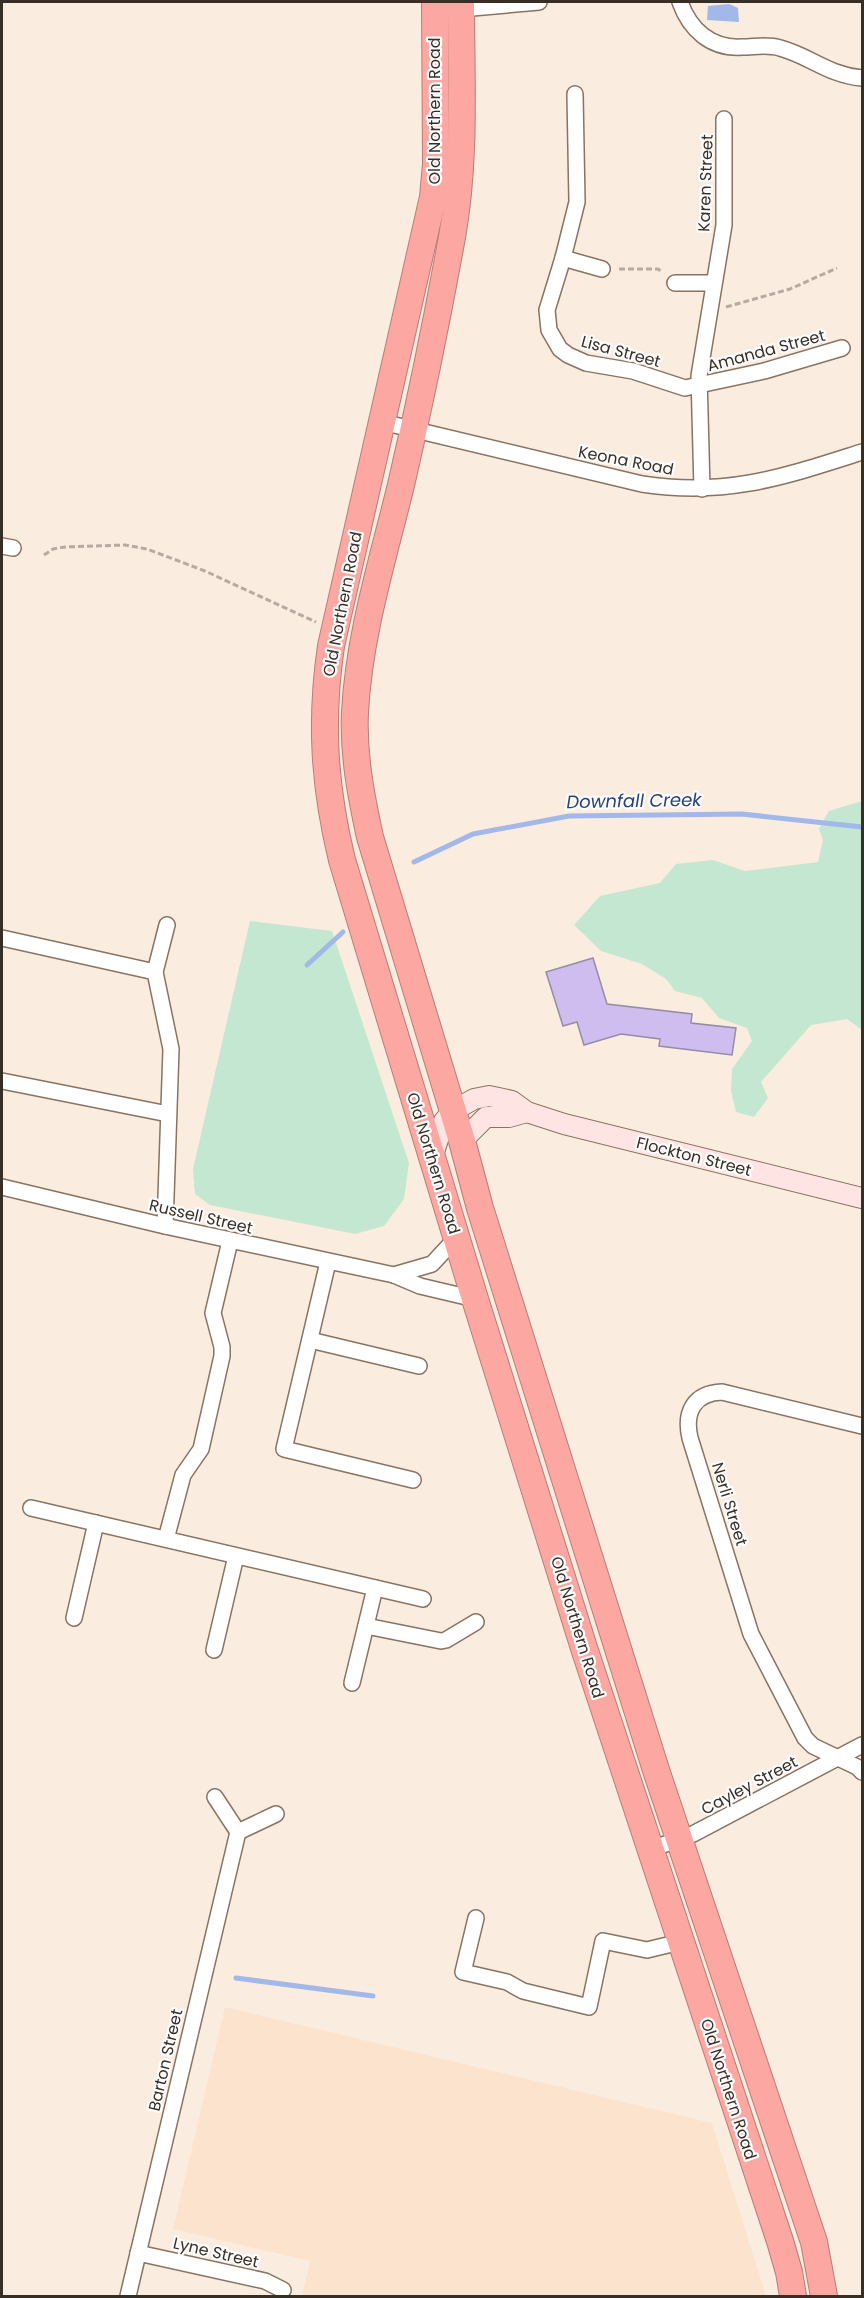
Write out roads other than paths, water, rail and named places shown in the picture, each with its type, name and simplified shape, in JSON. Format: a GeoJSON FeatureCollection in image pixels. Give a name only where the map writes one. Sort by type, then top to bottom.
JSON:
{"type":"FeatureCollection","features":[{"type":"Feature","properties":{"kind":"highway","name":"Old Northern Road"},"geometry":{"type":"LineString","coordinates":[[435,2],[436,164],[433,197],[332,646],[324,707],[325,766],[329,800],[342,860],[475,1299],[649,1851],[780,2241],[793,2296]]}},
{"type":"Feature","properties":{"kind":"highway","name":"Old Northern Road"},"geometry":{"type":"LineString","coordinates":[[461,5],[460,184],[452,238],[413,430],[364,641],[357,687],[355,739],[362,802],[370,837],[494,1253],[656,1770],[814,2242],[824,2296]]}},
{"type":"Feature","properties":{"kind":"highway"},"geometry":{"type":"LineString","coordinates":[[632,1797],[645,1790],[656,1770]]}},
{"type":"Feature","properties":{"kind":"street"},"geometry":{"type":"LineString","coordinates":[[461,5],[539,2]]}},
{"type":"Feature","properties":{"kind":"street"},"geometry":{"type":"LineString","coordinates":[[680,2],[691,24],[715,44],[732,47],[778,47],[829,71],[862,78]]}},
{"type":"Feature","properties":{"kind":"street","name":"Lisa Street"},"geometry":{"type":"LineString","coordinates":[[575,94],[577,202],[547,309],[549,330],[560,349],[586,363],[633,371],[678,387],[699,386]]}},
{"type":"Feature","properties":{"kind":"street","name":"Karen Street"},"geometry":{"type":"LineString","coordinates":[[702,489],[699,386],[725,210],[724,119]]}},
{"type":"Feature","properties":{"kind":"street"},"geometry":{"type":"LineString","coordinates":[[563,258],[602,269]]}},
{"type":"Feature","properties":{"kind":"street"},"geometry":{"type":"LineString","coordinates":[[675,284],[713,283]]}},
{"type":"Feature","properties":{"kind":"street","name":"Amanda Street"},"geometry":{"type":"LineString","coordinates":[[699,386],[764,371],[842,348]]}},
{"type":"Feature","properties":{"kind":"street","name":"Keona Road"},"geometry":{"type":"LineString","coordinates":[[382,422],[642,484],[702,489],[761,483],[862,452]]}},
{"type":"Feature","properties":{"kind":"street"},"geometry":{"type":"LineString","coordinates":[[165,1226],[171,1049],[156,972],[167,925]]}},
{"type":"Feature","properties":{"kind":"street"},"geometry":{"type":"LineString","coordinates":[[2,938],[156,972]]}},
{"type":"Feature","properties":{"kind":"street"},"geometry":{"type":"LineString","coordinates":[[2,1081],[168,1114]]}},
{"type":"Feature","properties":{"kind":"street","name":"Flockton Street"},"geometry":{"type":"LineString","coordinates":[[453,1111],[466,1101],[489,1096],[512,1101],[526,1112],[564,1124],[862,1198]]}},
{"type":"Feature","properties":{"kind":"street"},"geometry":{"type":"LineString","coordinates":[[432,1158],[442,1124],[453,1111]]}},
{"type":"Feature","properties":{"kind":"street","name":"Flockton Street"},"geometry":{"type":"LineString","coordinates":[[462,1141],[486,1117],[509,1117],[526,1112]]}},
{"type":"Feature","properties":{"kind":"street","name":"Russell Street"},"geometry":{"type":"LineString","coordinates":[[2,1187],[230,1241],[394,1275],[420,1286],[475,1299]]}},
{"type":"Feature","properties":{"kind":"street","name":"Russell Street"},"geometry":{"type":"LineString","coordinates":[[394,1275],[432,1264],[457,1237]]}},
{"type":"Feature","properties":{"kind":"street"},"geometry":{"type":"LineString","coordinates":[[166,1539],[183,1475],[201,1449],[222,1356],[222,1347],[213,1313],[230,1241]]}},
{"type":"Feature","properties":{"kind":"street"},"geometry":{"type":"LineString","coordinates":[[328,1262],[284,1449],[414,1480]]}},
{"type":"Feature","properties":{"kind":"street"},"geometry":{"type":"LineString","coordinates":[[310,1340],[419,1366]]}},
{"type":"Feature","properties":{"kind":"street","name":"Nerli Street"},"geometry":{"type":"LineString","coordinates":[[839,1758],[813,1746],[805,1738],[754,1641],[690,1438],[687,1418],[703,1396],[722,1392],[862,1426]]}},
{"type":"Feature","properties":{"kind":"street"},"geometry":{"type":"LineString","coordinates":[[31,1508],[423,1599]]}},
{"type":"Feature","properties":{"kind":"street"},"geometry":{"type":"LineString","coordinates":[[74,1618],[96,1523]]}},
{"type":"Feature","properties":{"kind":"street"},"geometry":{"type":"LineString","coordinates":[[214,1650],[236,1556]]}},
{"type":"Feature","properties":{"kind":"street"},"geometry":{"type":"LineString","coordinates":[[352,1683],[375,1588]]}},
{"type":"Feature","properties":{"kind":"street"},"geometry":{"type":"LineString","coordinates":[[366,1626],[441,1641],[476,1622]]}},
{"type":"Feature","properties":{"kind":"street","name":"Cayley Street"},"geometry":{"type":"LineString","coordinates":[[649,1851],[680,1839],[862,1745]]}},
{"type":"Feature","properties":{"kind":"street"},"geometry":{"type":"LineString","coordinates":[[839,1758],[862,1772]]}},
{"type":"Feature","properties":{"kind":"street"},"geometry":{"type":"LineString","coordinates":[[215,1797],[238,1832],[276,1814]]}},
{"type":"Feature","properties":{"kind":"street","name":"Barton Street"},"geometry":{"type":"LineString","coordinates":[[128,2296],[238,1832]]}},
{"type":"Feature","properties":{"kind":"street"},"geometry":{"type":"LineString","coordinates":[[476,1918],[463,1972],[507,1982],[523,1991],[589,2007],[603,1941],[647,1950],[680,1942]]}},
{"type":"Feature","properties":{"kind":"street","name":"Lyne Street"},"geometry":{"type":"LineString","coordinates":[[138,2253],[265,2281],[283,2290]]}},
{"type":"Feature","properties":{"kind":"water"},"geometry":{"type":"Polygon","coordinates":[[[729,4],[738,8],[739,22],[707,20],[708,6],[729,4]]]}},
{"type":"Feature","properties":{"kind":"waterway","name":"Downfall Creek"},"geometry":{"type":"LineString","coordinates":[[414,862],[473,834],[569,816],[742,814],[862,827]]}},
{"type":"Feature","properties":{"kind":"waterway"},"geometry":{"type":"LineString","coordinates":[[307,965],[343,932]]}},
{"type":"Feature","properties":{"kind":"waterway"},"geometry":{"type":"LineString","coordinates":[[236,1978],[373,1996]]}}]}
